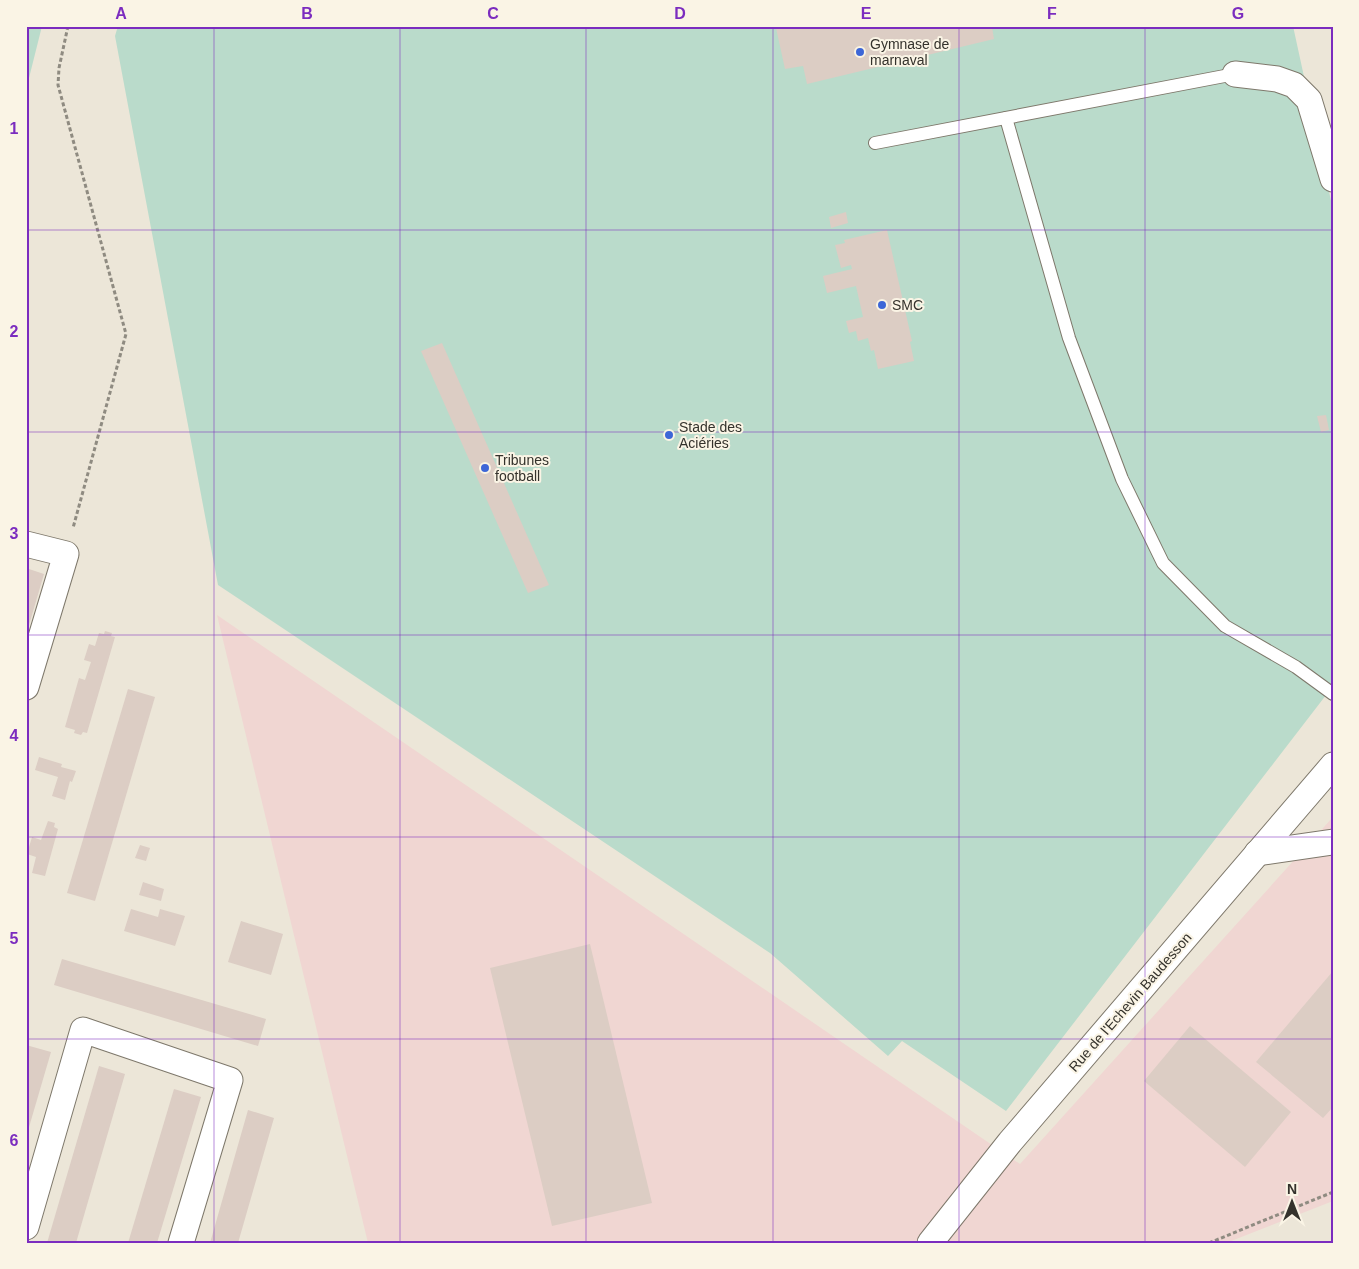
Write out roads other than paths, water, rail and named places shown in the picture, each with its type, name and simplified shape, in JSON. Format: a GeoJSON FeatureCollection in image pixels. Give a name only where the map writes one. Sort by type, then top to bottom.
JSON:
{"type":"FeatureCollection","features":[{"type":"Feature","properties":{"kind":"street"},"geometry":{"type":"LineString","coordinates":[[1235,74],[1277,79],[1294,85],[1309,100],[1333,179]]}},
{"type":"Feature","properties":{"kind":"street"},"geometry":{"type":"LineString","coordinates":[[26,544],[66,554],[26,687]]}},
{"type":"Feature","properties":{"kind":"street","name":"Rue de l'Echevin Baudesson"},"geometry":{"type":"LineString","coordinates":[[930,1243],[1010,1142],[1333,765]]}},
{"type":"Feature","properties":{"kind":"street"},"geometry":{"type":"LineString","coordinates":[[1257,854],[1333,842]]}},
{"type":"Feature","properties":{"kind":"street"},"geometry":{"type":"LineString","coordinates":[[26,1227],[83,1030],[230,1080],[181,1243]]}},
{"type":"Feature","properties":{"kind":"lane"},"geometry":{"type":"LineString","coordinates":[[875,143],[1235,74]]}},
{"type":"Feature","properties":{"kind":"lane"},"geometry":{"type":"LineString","coordinates":[[1006,118],[1069,338],[1122,479],[1163,563],[1225,626],[1296,667],[1333,694]]}},
{"type":"Feature","properties":{"kind":"place","name":"Gymnase de marnaval"},"geometry":{"type":"Point","coordinates":[860,52]}},
{"type":"Feature","properties":{"kind":"place","name":"SMC"},"geometry":{"type":"Point","coordinates":[882,305]}},
{"type":"Feature","properties":{"kind":"place","name":"Stade des Aciéries"},"geometry":{"type":"Point","coordinates":[669,435]}},
{"type":"Feature","properties":{"kind":"place","name":"Tribunes football"},"geometry":{"type":"Point","coordinates":[485,468]}}]}
